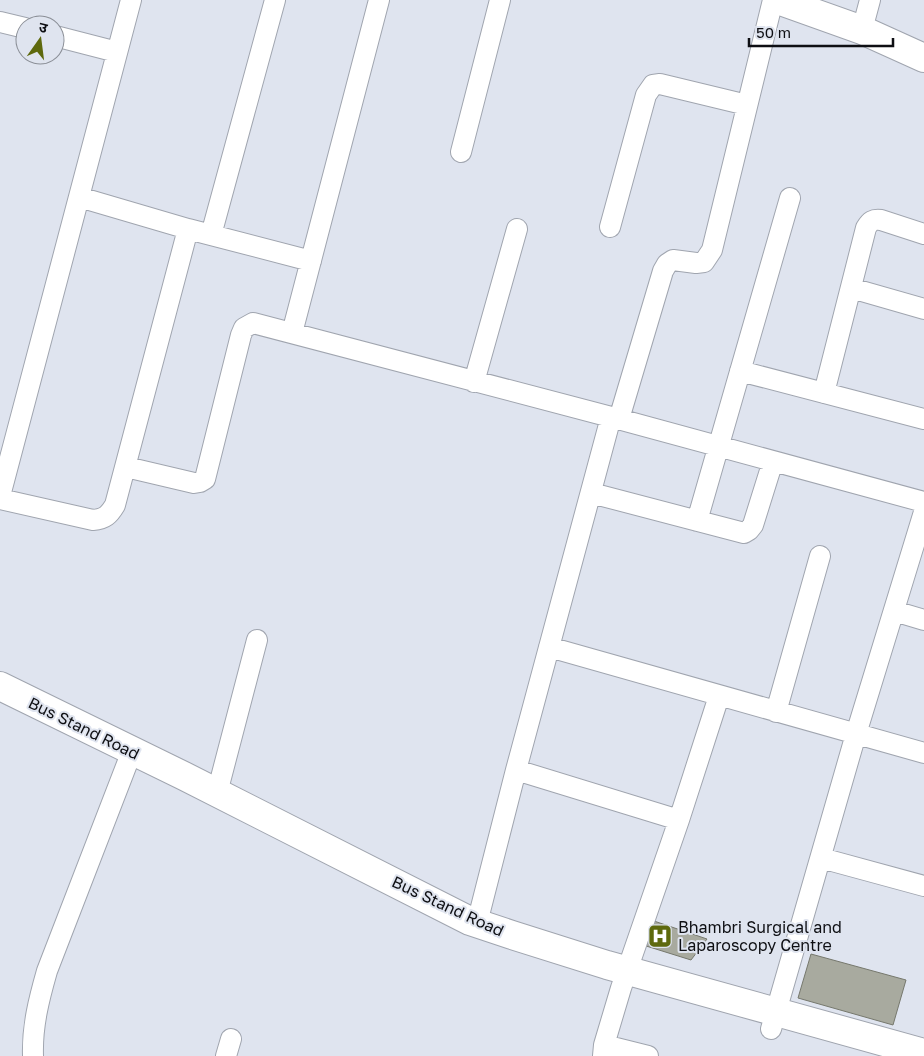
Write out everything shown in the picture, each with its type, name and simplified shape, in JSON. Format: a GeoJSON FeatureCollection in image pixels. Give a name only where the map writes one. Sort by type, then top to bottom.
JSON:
{"type":"FeatureCollection","features":[{"type":"Feature","properties":{"kind":"street"},"geometry":{"type":"LineString","coordinates":[[131,0],[0,497],[93,520],[103,519],[110,514],[115,505],[126,466],[188,229]]}},
{"type":"Feature","properties":{"kind":"street"},"geometry":{"type":"LineString","coordinates":[[211,235],[275,0]]}},
{"type":"Feature","properties":{"kind":"street"},"geometry":{"type":"LineString","coordinates":[[292,333],[379,0]]}},
{"type":"Feature","properties":{"kind":"street"},"geometry":{"type":"LineString","coordinates":[[461,152],[500,0]]}},
{"type":"Feature","properties":{"kind":"street"},"geometry":{"type":"LineString","coordinates":[[477,923],[516,770],[591,493],[615,418],[663,270],[673,260],[696,263],[704,262],[712,250],[773,0]]}},
{"type":"Feature","properties":{"kind":"street"},"geometry":{"type":"LineString","coordinates":[[778,0],[862,30],[924,58]]}},
{"type":"Feature","properties":{"kind":"street"},"geometry":{"type":"LineString","coordinates":[[862,30],[870,0]]}},
{"type":"Feature","properties":{"kind":"street"},"geometry":{"type":"LineString","coordinates":[[0,22],[15,26]]}},
{"type":"Feature","properties":{"kind":"street"},"geometry":{"type":"LineString","coordinates":[[65,39],[117,52]]}},
{"type":"Feature","properties":{"kind":"street"},"geometry":{"type":"LineString","coordinates":[[610,227],[646,95],[653,85],[660,84],[747,106]]}},
{"type":"Feature","properties":{"kind":"street"},"geometry":{"type":"LineString","coordinates":[[79,197],[188,229],[311,261]]}},
{"type":"Feature","properties":{"kind":"street"},"geometry":{"type":"LineString","coordinates":[[697,521],[790,198]]}},
{"type":"Feature","properties":{"kind":"street"},"geometry":{"type":"LineString","coordinates":[[824,393],[869,222],[874,219],[881,220],[924,234]]}},
{"type":"Feature","properties":{"kind":"street"},"geometry":{"type":"LineString","coordinates":[[474,382],[517,229]]}},
{"type":"Feature","properties":{"kind":"street"},"geometry":{"type":"LineString","coordinates":[[851,288],[924,309]]}},
{"type":"Feature","properties":{"kind":"street"},"geometry":{"type":"LineString","coordinates":[[126,466],[194,483],[205,479],[241,335],[244,328],[253,323],[615,418],[924,502]]}},
{"type":"Feature","properties":{"kind":"street"},"geometry":{"type":"LineString","coordinates":[[740,371],[924,419]]}},
{"type":"Feature","properties":{"kind":"street"},"geometry":{"type":"LineString","coordinates":[[591,493],[739,532],[749,530],[753,526],[773,461]]}},
{"type":"Feature","properties":{"kind":"street"},"geometry":{"type":"LineString","coordinates":[[773,1020],[856,734],[924,512]]}},
{"type":"Feature","properties":{"kind":"street"},"geometry":{"type":"LineString","coordinates":[[776,712],[820,556]]}},
{"type":"Feature","properties":{"kind":"street"},"geometry":{"type":"LineString","coordinates":[[894,611],[924,620]]}},
{"type":"Feature","properties":{"kind":"street"},"geometry":{"type":"LineString","coordinates":[[217,793],[257,640]]}},
{"type":"Feature","properties":{"kind":"street"},"geometry":{"type":"LineString","coordinates":[[549,647],[924,753]]}},
{"type":"Feature","properties":{"kind":"street","name":"Bus Stand Road"},"geometry":{"type":"LineString","coordinates":[[0,686],[456,932],[489,946],[624,979],[773,1020],[924,1053]]}},
{"type":"Feature","properties":{"kind":"street"},"geometry":{"type":"LineString","coordinates":[[648,1056],[604,1050],[624,979],[679,820],[719,696]]}},
{"type":"Feature","properties":{"kind":"street","name":"Bus Stand Road"},"geometry":{"type":"LineString","coordinates":[[0,704],[217,793],[477,923],[521,938],[624,979]]}},
{"type":"Feature","properties":{"kind":"street"},"geometry":{"type":"LineString","coordinates":[[33,1056],[37,1006],[48,971],[130,757]]}},
{"type":"Feature","properties":{"kind":"street"},"geometry":{"type":"LineString","coordinates":[[516,770],[679,820]]}},
{"type":"Feature","properties":{"kind":"street"},"geometry":{"type":"LineString","coordinates":[[821,858],[924,886]]}},
{"type":"Feature","properties":{"kind":"street","name":"Bus Stand Road"},"geometry":{"type":"LineString","coordinates":[[773,1020],[869,1056]]}},
{"type":"Feature","properties":{"kind":"building"},"geometry":{"type":"Polygon","coordinates":[[[651,920],[707,939],[691,960],[643,945],[651,920]]]}},
{"type":"Feature","properties":{"kind":"building"},"geometry":{"type":"Polygon","coordinates":[[[811,954],[906,980],[893,1025],[798,998],[811,954]]]}},
{"type":"Feature","properties":{"kind":"place","name":"Bhambri Surgical and Laparoscopy Centre"},"geometry":{"type":"Point","coordinates":[660,936]}}]}
